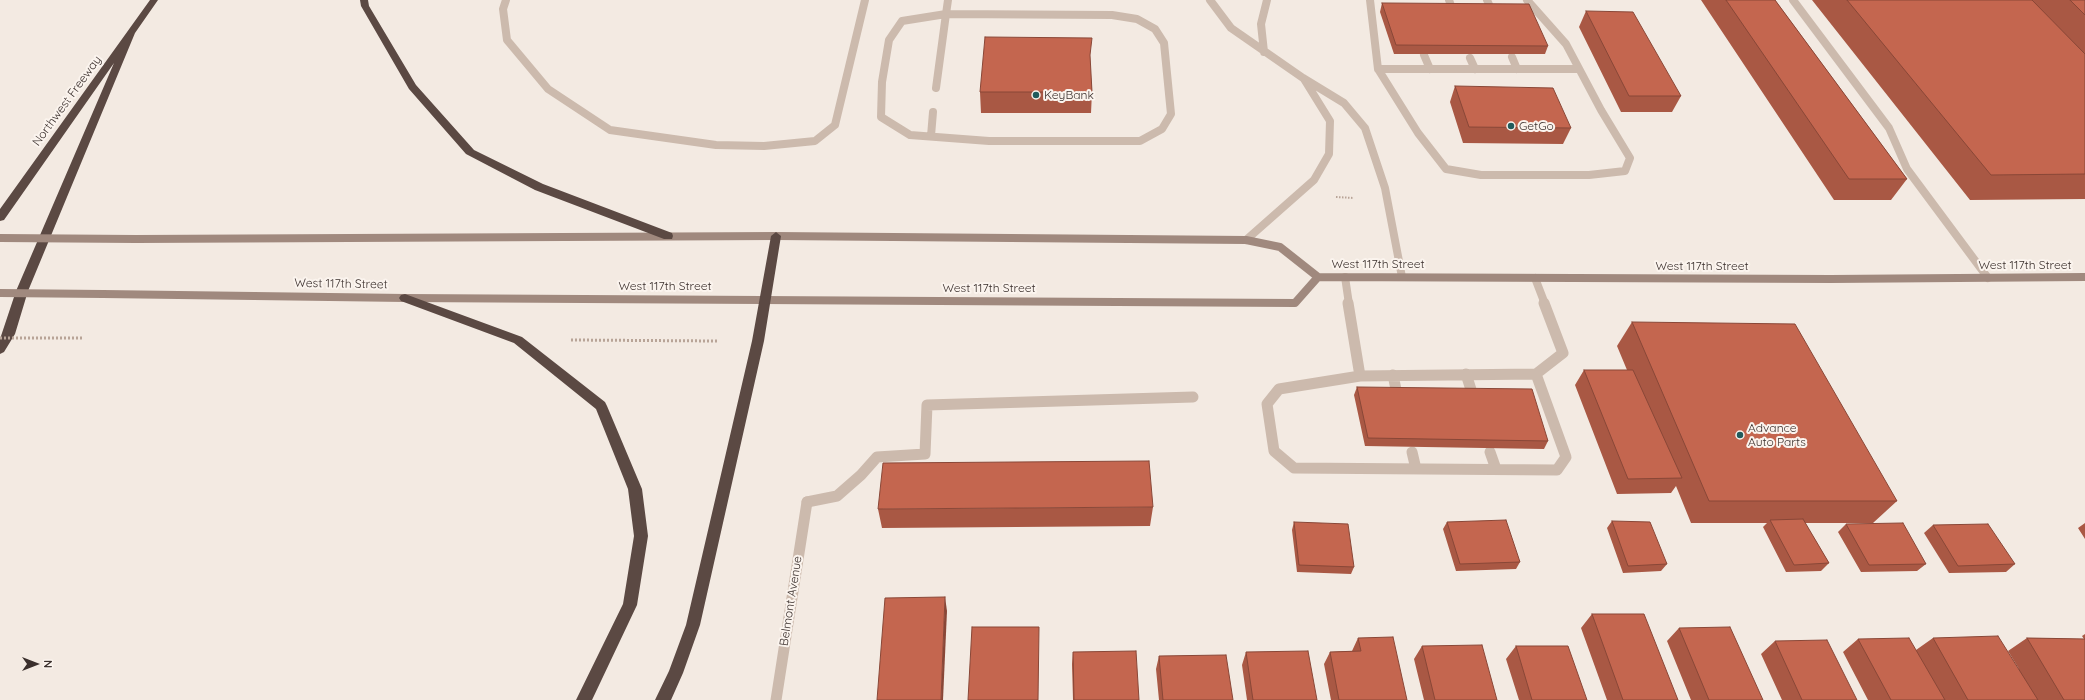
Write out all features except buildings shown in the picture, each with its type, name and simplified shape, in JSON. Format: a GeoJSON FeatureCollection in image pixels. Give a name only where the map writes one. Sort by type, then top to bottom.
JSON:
{"type":"FeatureCollection","features":[{"type":"Feature","properties":{"kind":"highway","name":"Northwest Freeway"},"geometry":{"type":"LineString","coordinates":[[0,217],[154,0]]}},
{"type":"Feature","properties":{"kind":"highway"},"geometry":{"type":"LineString","coordinates":[[364,0],[365,6],[412,87],[470,152],[539,188],[668,236]]}},
{"type":"Feature","properties":{"kind":"highway"},"geometry":{"type":"LineString","coordinates":[[0,349],[9,334],[22,291],[131,34]]}},
{"type":"Feature","properties":{"kind":"highway"},"geometry":{"type":"LineString","coordinates":[[663,700],[676,673],[693,625],[758,341],[776,236]]}},
{"type":"Feature","properties":{"kind":"highway"},"geometry":{"type":"LineString","coordinates":[[405,298],[518,340],[602,406],[635,489],[640,536],[630,605],[584,700]]}},
{"type":"Feature","properties":{"kind":"main road","name":"West 117th Street"},"geometry":{"type":"LineString","coordinates":[[0,238],[136,239],[776,236],[1246,240],[1280,247],[1318,277],[2085,277]]}},
{"type":"Feature","properties":{"kind":"main road","name":"West 117th Street"},"geometry":{"type":"LineString","coordinates":[[0,293],[405,298],[1295,303],[1318,277]]}},
{"type":"Feature","properties":{"kind":"street"},"geometry":{"type":"LineString","coordinates":[[506,0],[503,9],[507,40],[548,89],[610,130],[716,145],[764,146],[815,141],[835,125],[865,0]]}},
{"type":"Feature","properties":{"kind":"street"},"geometry":{"type":"LineString","coordinates":[[936,88],[948,0]]}},
{"type":"Feature","properties":{"kind":"street"},"geometry":{"type":"LineString","coordinates":[[1210,0],[1231,28],[1303,78],[1344,103],[1365,128],[1385,188],[1402,277]]}},
{"type":"Feature","properties":{"kind":"street"},"geometry":{"type":"LineString","coordinates":[[1264,52],[1261,24],[1267,0]]}},
{"type":"Feature","properties":{"kind":"street"},"geometry":{"type":"LineString","coordinates":[[1370,0],[1378,69],[1418,133],[1446,169],[1481,175],[1589,175],[1625,171],[1630,158],[1601,110],[1566,44],[1527,0]]}},
{"type":"Feature","properties":{"kind":"street"},"geometry":{"type":"LineString","coordinates":[[1449,0],[1455,17]]}},
{"type":"Feature","properties":{"kind":"street"},"geometry":{"type":"LineString","coordinates":[[1487,0],[1494,17]]}},
{"type":"Feature","properties":{"kind":"street"},"geometry":{"type":"LineString","coordinates":[[1793,0],[1889,128],[1907,169],[1988,278]]}},
{"type":"Feature","properties":{"kind":"street"},"geometry":{"type":"LineString","coordinates":[[946,14],[1112,16],[1136,19],[1155,29],[1164,43],[1170,114],[1162,129],[1140,141],[989,141],[910,135],[881,117],[882,82],[888,40],[902,21],[946,14]]}},
{"type":"Feature","properties":{"kind":"street"},"geometry":{"type":"LineString","coordinates":[[1424,55],[1430,69]]}},
{"type":"Feature","properties":{"kind":"street"},"geometry":{"type":"LineString","coordinates":[[1512,57],[1517,69]]}},
{"type":"Feature","properties":{"kind":"street"},"geometry":{"type":"LineString","coordinates":[[1470,58],[1475,69]]}},
{"type":"Feature","properties":{"kind":"street"},"geometry":{"type":"LineString","coordinates":[[1378,69],[1579,69]]}},
{"type":"Feature","properties":{"kind":"street"},"geometry":{"type":"LineString","coordinates":[[1246,240],[1314,180],[1329,154],[1330,121],[1303,78]]}},
{"type":"Feature","properties":{"kind":"street"},"geometry":{"type":"LineString","coordinates":[[931,136],[933,112]]}},
{"type":"Feature","properties":{"kind":"street"},"geometry":{"type":"LineString","coordinates":[[1345,277],[1360,376]]}},
{"type":"Feature","properties":{"kind":"street"},"geometry":{"type":"LineString","coordinates":[[1535,278],[1563,353],[1536,374],[1393,374],[1360,376],[1279,389],[1267,404],[1274,451],[1294,468],[1557,470],[1566,457],[1536,374]]}},
{"type":"Feature","properties":{"kind":"street"},"geometry":{"type":"LineString","coordinates":[[1393,374],[1398,399]]}},
{"type":"Feature","properties":{"kind":"street"},"geometry":{"type":"LineString","coordinates":[[1466,374],[1474,399]]}},
{"type":"Feature","properties":{"kind":"street","name":"Belmont Avenue"},"geometry":{"type":"LineString","coordinates":[[776,700],[807,502],[837,496],[861,475],[877,457],[925,454],[927,405],[1193,397]]}},
{"type":"Feature","properties":{"kind":"street"},"geometry":{"type":"LineString","coordinates":[[1412,452],[1416,468]]}},
{"type":"Feature","properties":{"kind":"street"},"geometry":{"type":"LineString","coordinates":[[1490,452],[1496,469]]}},
{"type":"Feature","properties":{"kind":"path"},"geometry":{"type":"LineString","coordinates":[[1332,197],[1354,198]]}},
{"type":"Feature","properties":{"kind":"path"},"geometry":{"type":"LineString","coordinates":[[0,338],[83,338]]}},
{"type":"Feature","properties":{"kind":"path"},"geometry":{"type":"LineString","coordinates":[[571,340],[717,341]]}},
{"type":"Feature","properties":{"kind":"place","name":"KeyBank"},"geometry":{"type":"Point","coordinates":[1036,95]}},
{"type":"Feature","properties":{"kind":"place","name":"GetGo"},"geometry":{"type":"Point","coordinates":[1511,126]}},
{"type":"Feature","properties":{"kind":"place","name":"Advance Auto Parts"},"geometry":{"type":"Point","coordinates":[1740,435]}}]}
